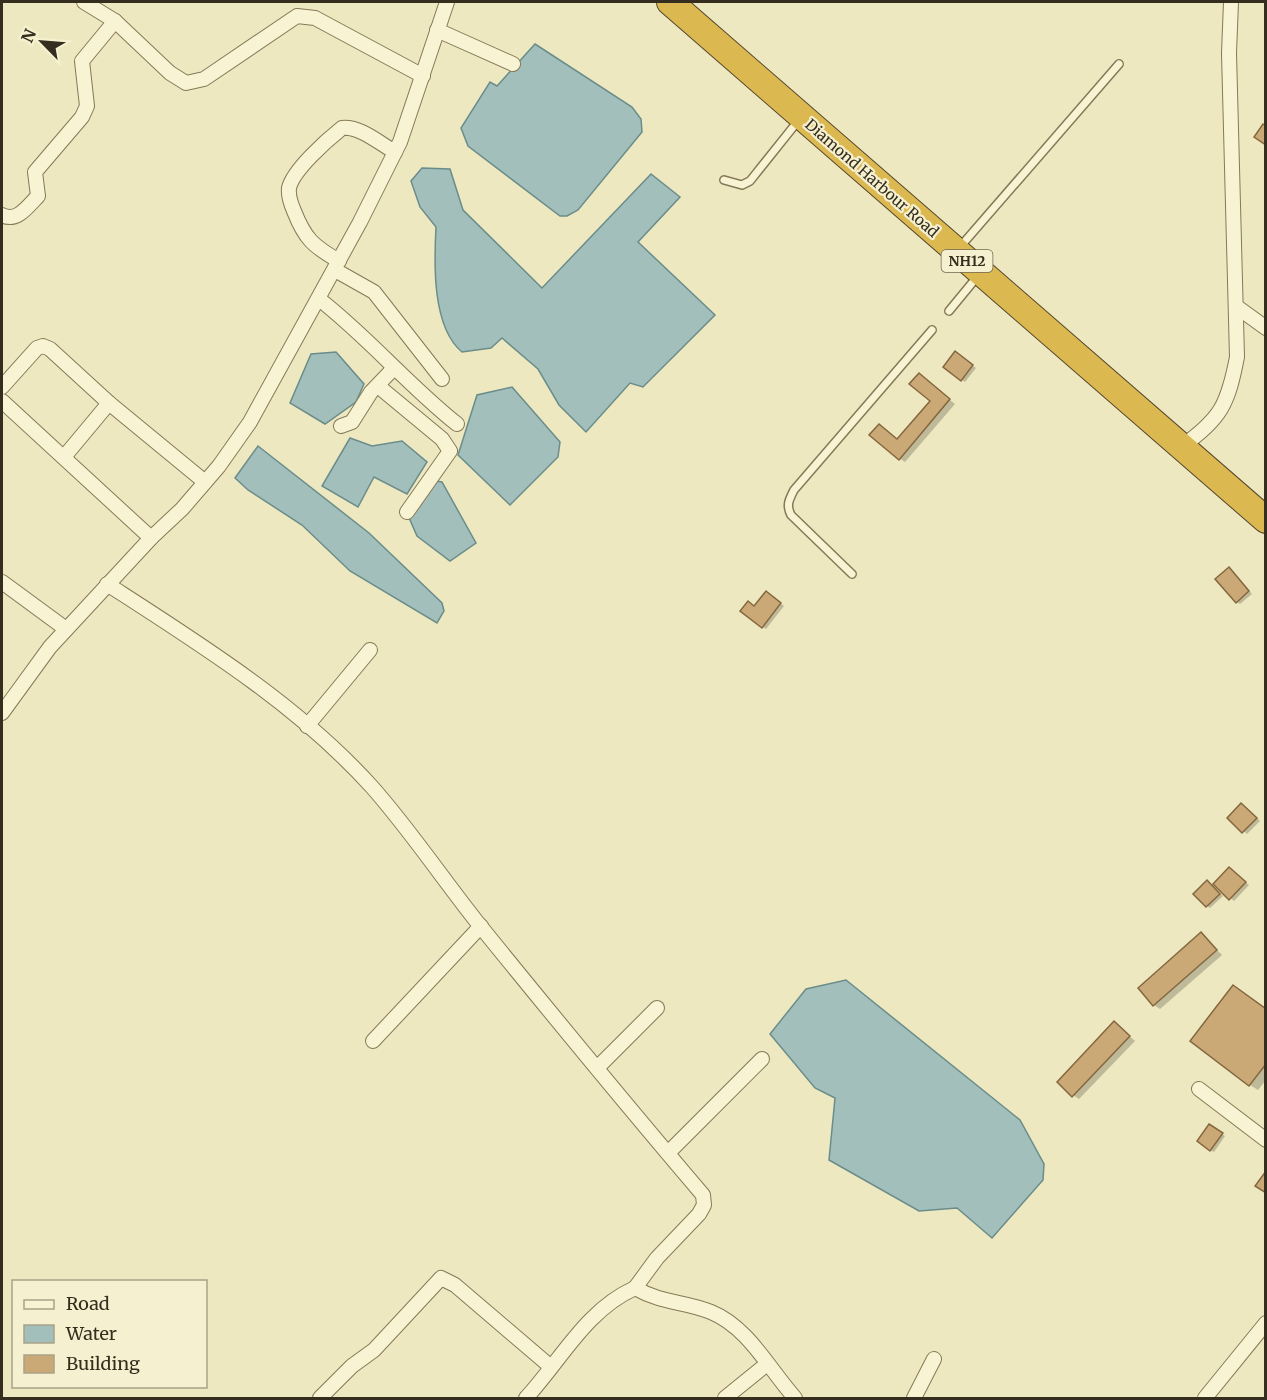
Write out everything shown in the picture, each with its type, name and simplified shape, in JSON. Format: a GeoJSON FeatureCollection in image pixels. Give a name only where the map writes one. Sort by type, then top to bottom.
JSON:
{"type":"FeatureCollection","features":[{"type":"Feature","properties":{"kind":"highway","name":"Diamond Harbour Road"},"geometry":{"type":"LineString","coordinates":[[670,2],[1266,520]]}},
{"type":"Feature","properties":{"kind":"street"},"geometry":{"type":"LineString","coordinates":[[84,2],[115,21],[170,74],[186,83],[204,79],[297,16],[315,18],[423,75]]}},
{"type":"Feature","properties":{"kind":"street"},"geometry":{"type":"LineString","coordinates":[[4,706],[66,628],[205,482],[250,422],[337,266],[395,152],[447,2]]}},
{"type":"Feature","properties":{"kind":"street"},"geometry":{"type":"LineString","coordinates":[[1181,447],[1208,429],[1223,408],[1231,388],[1237,357],[1231,183],[1230,2]]}},
{"type":"Feature","properties":{"kind":"street"},"geometry":{"type":"LineString","coordinates":[[2,215],[10,218],[16,217],[38,196],[35,172],[82,117],[87,106],[82,61],[115,21]]}},
{"type":"Feature","properties":{"kind":"street"},"geometry":{"type":"LineString","coordinates":[[437,30],[513,64]]}},
{"type":"Feature","properties":{"kind":"street"},"geometry":{"type":"LineString","coordinates":[[395,152],[360,132],[342,128],[294,177],[289,189],[290,201],[304,235],[337,266],[374,292],[442,379]]}},
{"type":"Feature","properties":{"kind":"street"},"geometry":{"type":"LineString","coordinates":[[319,299],[353,327],[394,368],[457,423]]}},
{"type":"Feature","properties":{"kind":"street"},"geometry":{"type":"LineString","coordinates":[[1237,307],[1266,328]]}},
{"type":"Feature","properties":{"kind":"street"},"geometry":{"type":"LineString","coordinates":[[2,387],[37,348],[43,346],[56,354],[109,403],[205,482]]}},
{"type":"Feature","properties":{"kind":"street"},"geometry":{"type":"LineString","coordinates":[[341,426],[352,422],[394,368]]}},
{"type":"Feature","properties":{"kind":"street"},"geometry":{"type":"LineString","coordinates":[[378,386],[442,439],[450,451],[406,512]]}},
{"type":"Feature","properties":{"kind":"street"},"geometry":{"type":"LineString","coordinates":[[2,400],[151,538]]}},
{"type":"Feature","properties":{"kind":"street"},"geometry":{"type":"LineString","coordinates":[[64,457],[109,403]]}},
{"type":"Feature","properties":{"kind":"street"},"geometry":{"type":"LineString","coordinates":[[2,582],[66,628]]}},
{"type":"Feature","properties":{"kind":"street"},"geometry":{"type":"LineString","coordinates":[[107,584],[183,633],[258,686],[307,726],[372,787],[481,926],[703,1195],[704,1205],[699,1214],[657,1258],[635,1288],[618,1296],[601,1310],[550,1367],[526,1398]]}},
{"type":"Feature","properties":{"kind":"street"},"geometry":{"type":"LineString","coordinates":[[307,726],[370,650]]}},
{"type":"Feature","properties":{"kind":"street"},"geometry":{"type":"LineString","coordinates":[[373,1041],[481,926]]}},
{"type":"Feature","properties":{"kind":"street"},"geometry":{"type":"LineString","coordinates":[[597,1068],[657,1008]]}},
{"type":"Feature","properties":{"kind":"street"},"geometry":{"type":"LineString","coordinates":[[668,1153],[762,1059]]}},
{"type":"Feature","properties":{"kind":"street"},"geometry":{"type":"LineString","coordinates":[[1199,1089],[1266,1140]]}},
{"type":"Feature","properties":{"kind":"street"},"geometry":{"type":"LineString","coordinates":[[327,1396],[352,1366],[374,1350],[441,1278],[455,1284],[550,1367]]}},
{"type":"Feature","properties":{"kind":"street"},"geometry":{"type":"LineString","coordinates":[[635,1288],[657,1300],[711,1312],[732,1323],[795,1398]]}},
{"type":"Feature","properties":{"kind":"street"},"geometry":{"type":"LineString","coordinates":[[1204,1398],[1260,1338],[1266,1323]]}},
{"type":"Feature","properties":{"kind":"street"},"geometry":{"type":"LineString","coordinates":[[914,1398],[934,1359]]}},
{"type":"Feature","properties":{"kind":"street"},"geometry":{"type":"LineString","coordinates":[[725,1398],[767,1364]]}},
{"type":"Feature","properties":{"kind":"lane"},"geometry":{"type":"LineString","coordinates":[[956,251],[1119,64]]}},
{"type":"Feature","properties":{"kind":"lane"},"geometry":{"type":"LineString","coordinates":[[724,180],[742,185],[750,181],[802,117]]}},
{"type":"Feature","properties":{"kind":"lane"},"geometry":{"type":"LineString","coordinates":[[949,311],[981,273]]}},
{"type":"Feature","properties":{"kind":"lane"},"geometry":{"type":"LineString","coordinates":[[852,574],[791,515],[788,508],[789,500],[794,490],[932,330]]}},
{"type":"Feature","properties":{"kind":"water"},"geometry":{"type":"Polygon","coordinates":[[[535,44],[632,107],[641,119],[642,132],[578,210],[567,216],[560,216],[468,146],[461,128],[490,82],[497,86],[535,44]]]}},
{"type":"Feature","properties":{"kind":"water"},"geometry":{"type":"Polygon","coordinates":[[[422,168],[450,169],[463,210],[542,288],[651,174],[680,197],[638,242],[715,315],[643,387],[630,383],[586,432],[559,405],[538,369],[502,338],[491,348],[462,352],[452,341],[445,327],[437,294],[436,227],[420,207],[411,181],[422,168]]]}},
{"type":"Feature","properties":{"kind":"water"},"geometry":{"type":"Polygon","coordinates":[[[336,352],[364,384],[356,402],[325,424],[290,403],[311,354],[336,352]]]}},
{"type":"Feature","properties":{"kind":"water"},"geometry":{"type":"Polygon","coordinates":[[[512,387],[560,442],[558,457],[510,505],[458,455],[477,395],[512,387]]]}},
{"type":"Feature","properties":{"kind":"water"},"geometry":{"type":"Polygon","coordinates":[[[350,438],[372,446],[402,441],[427,462],[407,494],[374,477],[358,507],[322,486],[350,438]]]}},
{"type":"Feature","properties":{"kind":"water"},"geometry":{"type":"Polygon","coordinates":[[[258,446],[369,533],[442,603],[444,611],[437,623],[350,571],[302,525],[248,490],[235,478],[258,446]]]}},
{"type":"Feature","properties":{"kind":"water"},"geometry":{"type":"Polygon","coordinates":[[[430,480],[442,482],[476,543],[450,561],[417,536],[407,513],[430,480]]]}},
{"type":"Feature","properties":{"kind":"water"},"geometry":{"type":"Polygon","coordinates":[[[846,980],[1020,1120],[1044,1164],[1043,1180],[992,1238],[957,1208],[919,1211],[829,1160],[835,1098],[815,1088],[770,1034],[806,989],[846,980]]]}},
{"type":"Feature","properties":{"kind":"building"},"geometry":{"type":"Polygon","coordinates":[[[1263,124],[1266,126],[1266,145],[1254,137],[1263,124]]]}},
{"type":"Feature","properties":{"kind":"building"},"geometry":{"type":"Polygon","coordinates":[[[955,351],[973,365],[961,381],[943,367],[955,351]]]}},
{"type":"Feature","properties":{"kind":"building"},"geometry":{"type":"Polygon","coordinates":[[[919,373],[950,399],[899,460],[869,435],[879,424],[897,439],[930,401],[909,384],[919,373]]]}},
{"type":"Feature","properties":{"kind":"building"},"geometry":{"type":"Polygon","coordinates":[[[1229,567],[1249,591],[1236,603],[1215,579],[1229,567]]]}},
{"type":"Feature","properties":{"kind":"building"},"geometry":{"type":"Polygon","coordinates":[[[766,591],[781,603],[762,628],[740,611],[748,601],[754,606],[766,591]]]}},
{"type":"Feature","properties":{"kind":"building"},"geometry":{"type":"Polygon","coordinates":[[[1241,803],[1257,818],[1242,833],[1227,818],[1241,803]]]}},
{"type":"Feature","properties":{"kind":"building"},"geometry":{"type":"Polygon","coordinates":[[[1229,867],[1246,882],[1229,900],[1213,884],[1229,867]]]}},
{"type":"Feature","properties":{"kind":"building"},"geometry":{"type":"Polygon","coordinates":[[[1207,880],[1220,894],[1206,907],[1193,894],[1207,880]]]}},
{"type":"Feature","properties":{"kind":"building"},"geometry":{"type":"Polygon","coordinates":[[[1201,932],[1217,950],[1153,1006],[1138,988],[1201,932]]]}},
{"type":"Feature","properties":{"kind":"building"},"geometry":{"type":"Polygon","coordinates":[[[1233,985],[1266,1009],[1266,1064],[1249,1086],[1190,1041],[1233,985]]]}},
{"type":"Feature","properties":{"kind":"building"},"geometry":{"type":"Polygon","coordinates":[[[1114,1021],[1130,1036],[1072,1097],[1057,1082],[1114,1021]]]}},
{"type":"Feature","properties":{"kind":"building"},"geometry":{"type":"Polygon","coordinates":[[[1209,1124],[1223,1133],[1210,1151],[1197,1141],[1209,1124]]]}},
{"type":"Feature","properties":{"kind":"building"},"geometry":{"type":"Polygon","coordinates":[[[1266,1171],[1266,1193],[1255,1186],[1266,1171]]]}}]}
